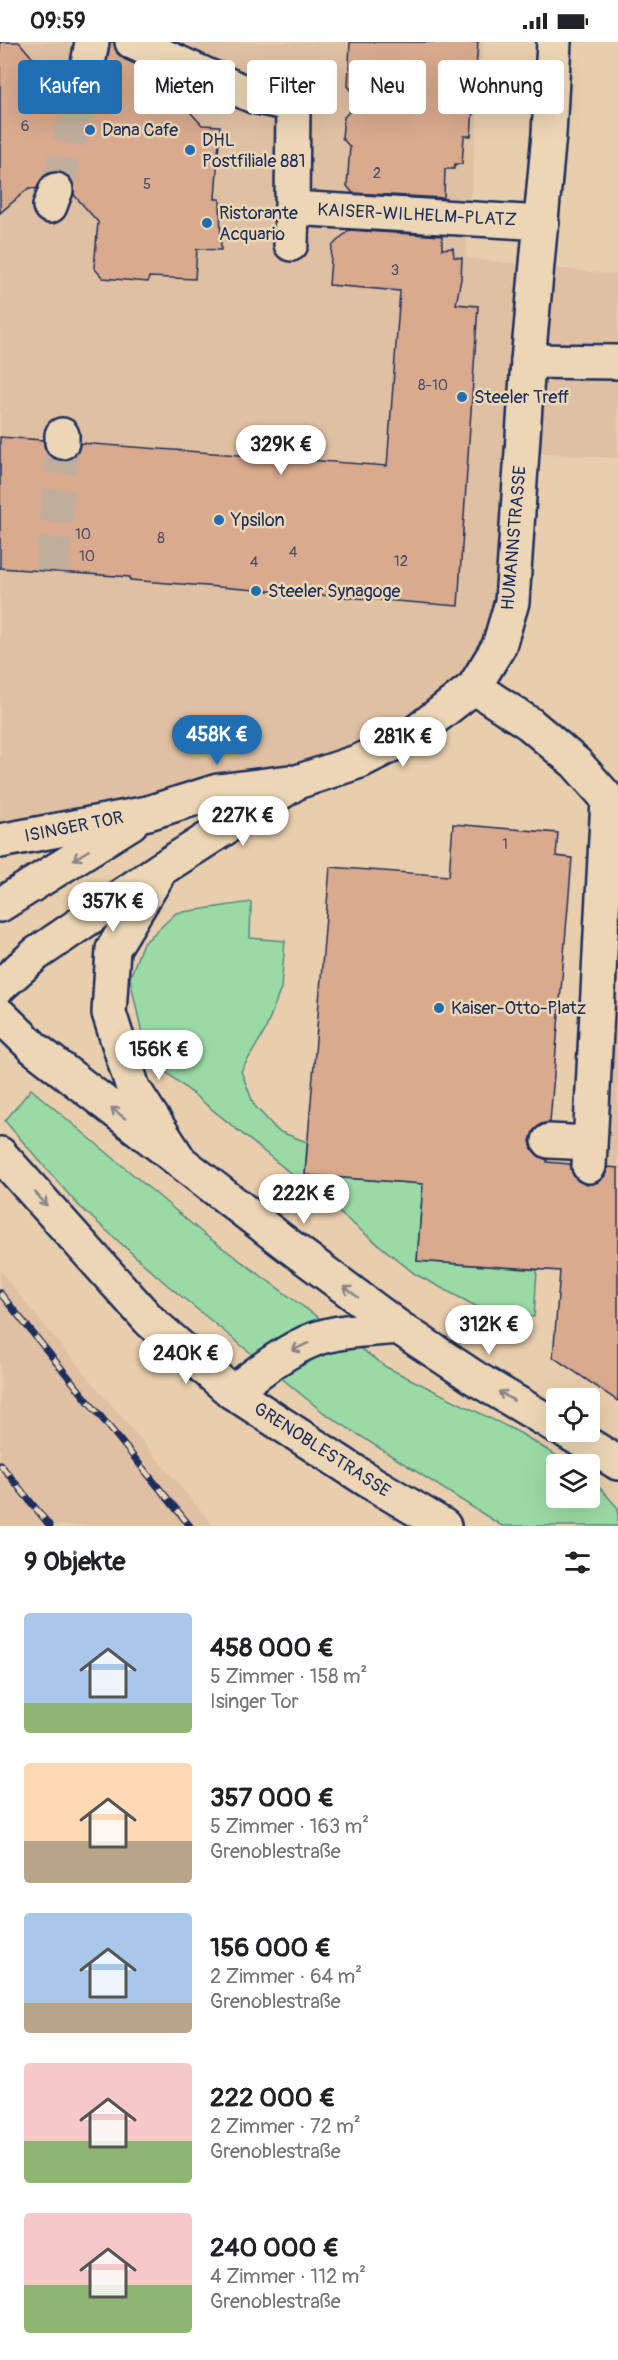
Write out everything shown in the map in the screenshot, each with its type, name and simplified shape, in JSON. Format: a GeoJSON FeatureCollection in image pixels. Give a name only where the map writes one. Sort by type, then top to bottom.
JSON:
{"type":"FeatureCollection","features":[{"type":"Feature","properties":{"kind":"street"},"geometry":{"type":"LineString","coordinates":[[89,60],[92,42]]}},
{"type":"Feature","properties":{"kind":"street","name":"KAISER-WILHELM-PLATZ"},"geometry":{"type":"LineString","coordinates":[[132,42],[253,96],[293,105],[291,244]]}},
{"type":"Feature","properties":{"kind":"street","name":"HUMANNSTRASSE"},"geometry":{"type":"LineString","coordinates":[[474,687],[499,646],[512,602],[528,361],[542,223],[554,42]]}},
{"type":"Feature","properties":{"kind":"street","name":"KAISER-WILHELM-PLATZ"},"geometry":{"type":"LineString","coordinates":[[292,208],[542,223]]}},
{"type":"Feature","properties":{"kind":"street"},"geometry":{"type":"LineString","coordinates":[[528,361],[618,362]]}},
{"type":"Feature","properties":{"kind":"street"},"geometry":{"type":"LineString","coordinates":[[474,687],[530,724],[576,763],[613,799],[589,1155],[549,1141]]}},
{"type":"Feature","properties":{"kind":"street","name":"ISINGER TOR"},"geometry":{"type":"LineString","coordinates":[[0,841],[148,813],[218,791],[297,782],[360,761],[415,733],[474,687]]}},
{"type":"Feature","properties":{"kind":"street","name":"ISINGER TOR"},"geometry":{"type":"LineString","coordinates":[[0,986],[36,954],[297,782]]}},
{"type":"Feature","properties":{"kind":"street","name":"ISINGER TOR"},"geometry":{"type":"LineString","coordinates":[[0,904],[148,813]]}},
{"type":"Feature","properties":{"kind":"street"},"geometry":{"type":"LineString","coordinates":[[161,870],[113,949],[109,1013],[133,1088],[180,1162]]}},
{"type":"Feature","properties":{"kind":"street"},"geometry":{"type":"LineString","coordinates":[[0,1014],[34,1048],[398,1327],[475,1378],[546,1420]]}},
{"type":"Feature","properties":{"kind":"street","name":"GRENOBLESTRASSE"},"geometry":{"type":"LineString","coordinates":[[0,1154],[150,1321],[232,1392],[372,1483],[444,1526]]}},
{"type":"Feature","properties":{"kind":"street","name":"GRENOBLESTRASSE"},"geometry":{"type":"LineString","coordinates":[[232,1392],[294,1349],[315,1339],[340,1333],[398,1327]]}},
{"type":"Feature","properties":{"kind":"street"},"geometry":{"type":"LineString","coordinates":[[584,1442],[618,1463]]}},
{"type":"Feature","properties":{"kind":"shaded area"},"geometry":{"type":"Polygon","coordinates":[[[0,42],[483,42],[482,60],[438,60],[438,114],[477,114],[466,258],[618,275],[618,458],[513,451],[501,598],[467,684],[356,755],[0,832],[0,42]]]}},
{"type":"Feature","properties":{"kind":"shaded area"},"geometry":{"type":"Polygon","coordinates":[[[618,868],[618,1277],[590,1276],[611,883],[618,868]]]}},
{"type":"Feature","properties":{"kind":"shaded area"},"geometry":{"type":"Polygon","coordinates":[[[0,1270],[23,1300],[214,1526],[0,1526],[0,1270]]]}},
{"type":"Feature","properties":{"kind":"green space"},"geometry":{"type":"Polygon","coordinates":[[[251,902],[250,938],[285,941],[281,988],[265,1031],[241,1071],[254,1105],[278,1131],[307,1142],[305,1175],[423,1184],[417,1261],[537,1270],[534,1317],[489,1313],[415,1274],[166,1072],[141,1029],[130,978],[142,945],[176,913],[251,902]]]}},
{"type":"Feature","properties":{"kind":"green space"},"geometry":{"type":"Polygon","coordinates":[[[31,1089],[205,1235],[386,1367],[520,1433],[554,1454],[546,1454],[546,1508],[600,1508],[600,1488],[618,1508],[618,1526],[502,1526],[324,1413],[165,1283],[77,1204],[5,1121],[31,1089]]]}},
{"type":"Feature","properties":{"kind":"building"},"geometry":{"type":"Polygon","coordinates":[[[0,42],[19,42],[34,60],[18,60],[18,114],[122,114],[122,60],[107,60],[110,42],[114,42],[117,53],[134,64],[134,114],[192,114],[202,125],[220,126],[215,199],[220,199],[221,250],[197,249],[195,279],[149,277],[148,282],[103,278],[94,268],[98,222],[74,195],[71,179],[62,172],[54,171],[45,175],[36,189],[29,188],[0,213],[0,42]]]}},
{"type":"Feature","properties":{"kind":"building"},"geometry":{"type":"Polygon","coordinates":[[[350,42],[478,42],[477,60],[438,60],[438,114],[473,114],[471,136],[464,136],[462,164],[455,164],[454,169],[445,169],[444,198],[353,193],[347,186],[350,147],[342,138],[344,117],[349,112],[349,114],[426,114],[426,60],[349,60],[350,42]]]}},
{"type":"Feature","properties":{"kind":"building"},"geometry":{"type":"Polygon","coordinates":[[[349,230],[442,236],[442,249],[453,248],[454,257],[462,258],[456,304],[478,306],[458,606],[0,568],[0,437],[43,440],[46,452],[52,458],[61,461],[72,458],[78,452],[80,443],[387,466],[400,291],[329,285],[332,246],[349,230]]]}},
{"type":"Feature","properties":{"kind":"building","name":"Kaiser-Otto-Platz"},"geometry":{"type":"Polygon","coordinates":[[[453,824],[558,833],[556,856],[572,858],[550,1122],[541,1124],[534,1130],[530,1141],[532,1149],[538,1156],[547,1162],[570,1164],[573,1175],[578,1181],[587,1185],[598,1182],[605,1176],[608,1167],[618,1168],[618,1401],[553,1357],[560,1271],[417,1261],[423,1184],[305,1175],[330,867],[449,876],[453,824]]]}},
{"type":"Feature","properties":{"kind":"tunnel"},"geometry":{"type":"LineString","coordinates":[[56,190],[76,114]]}},
{"type":"Feature","properties":{"kind":"tunnel"},"geometry":{"type":"LineString","coordinates":[[52,571],[62,442]]}},
{"type":"Feature","properties":{"kind":"railway"},"geometry":{"type":"LineString","coordinates":[[0,1293],[190,1526]]}},
{"type":"Feature","properties":{"kind":"railway"},"geometry":{"type":"LineString","coordinates":[[0,1464],[50,1526]]}},
{"type":"Feature","properties":{"kind":"place","name":"Dana Cafe"},"geometry":{"type":"Point","coordinates":[90,130]}},
{"type":"Feature","properties":{"kind":"place","name":"DHL Postfiliale 881"},"geometry":{"type":"Point","coordinates":[190,150]}},
{"type":"Feature","properties":{"kind":"place","name":"Ristorante Acquario"},"geometry":{"type":"Point","coordinates":[207,223]}},
{"type":"Feature","properties":{"kind":"place","name":"Steeler Treff"},"geometry":{"type":"Point","coordinates":[462,397]}},
{"type":"Feature","properties":{"kind":"place","name":"Ypsilon"},"geometry":{"type":"Point","coordinates":[219,520]}},
{"type":"Feature","properties":{"kind":"place","name":"Steeler Synagoge"},"geometry":{"type":"Point","coordinates":[256,591]}},
{"type":"Feature","properties":{"kind":"place","name":"Kaiser-Otto-Platz"},"geometry":{"type":"Point","coordinates":[439,1008]}}]}
